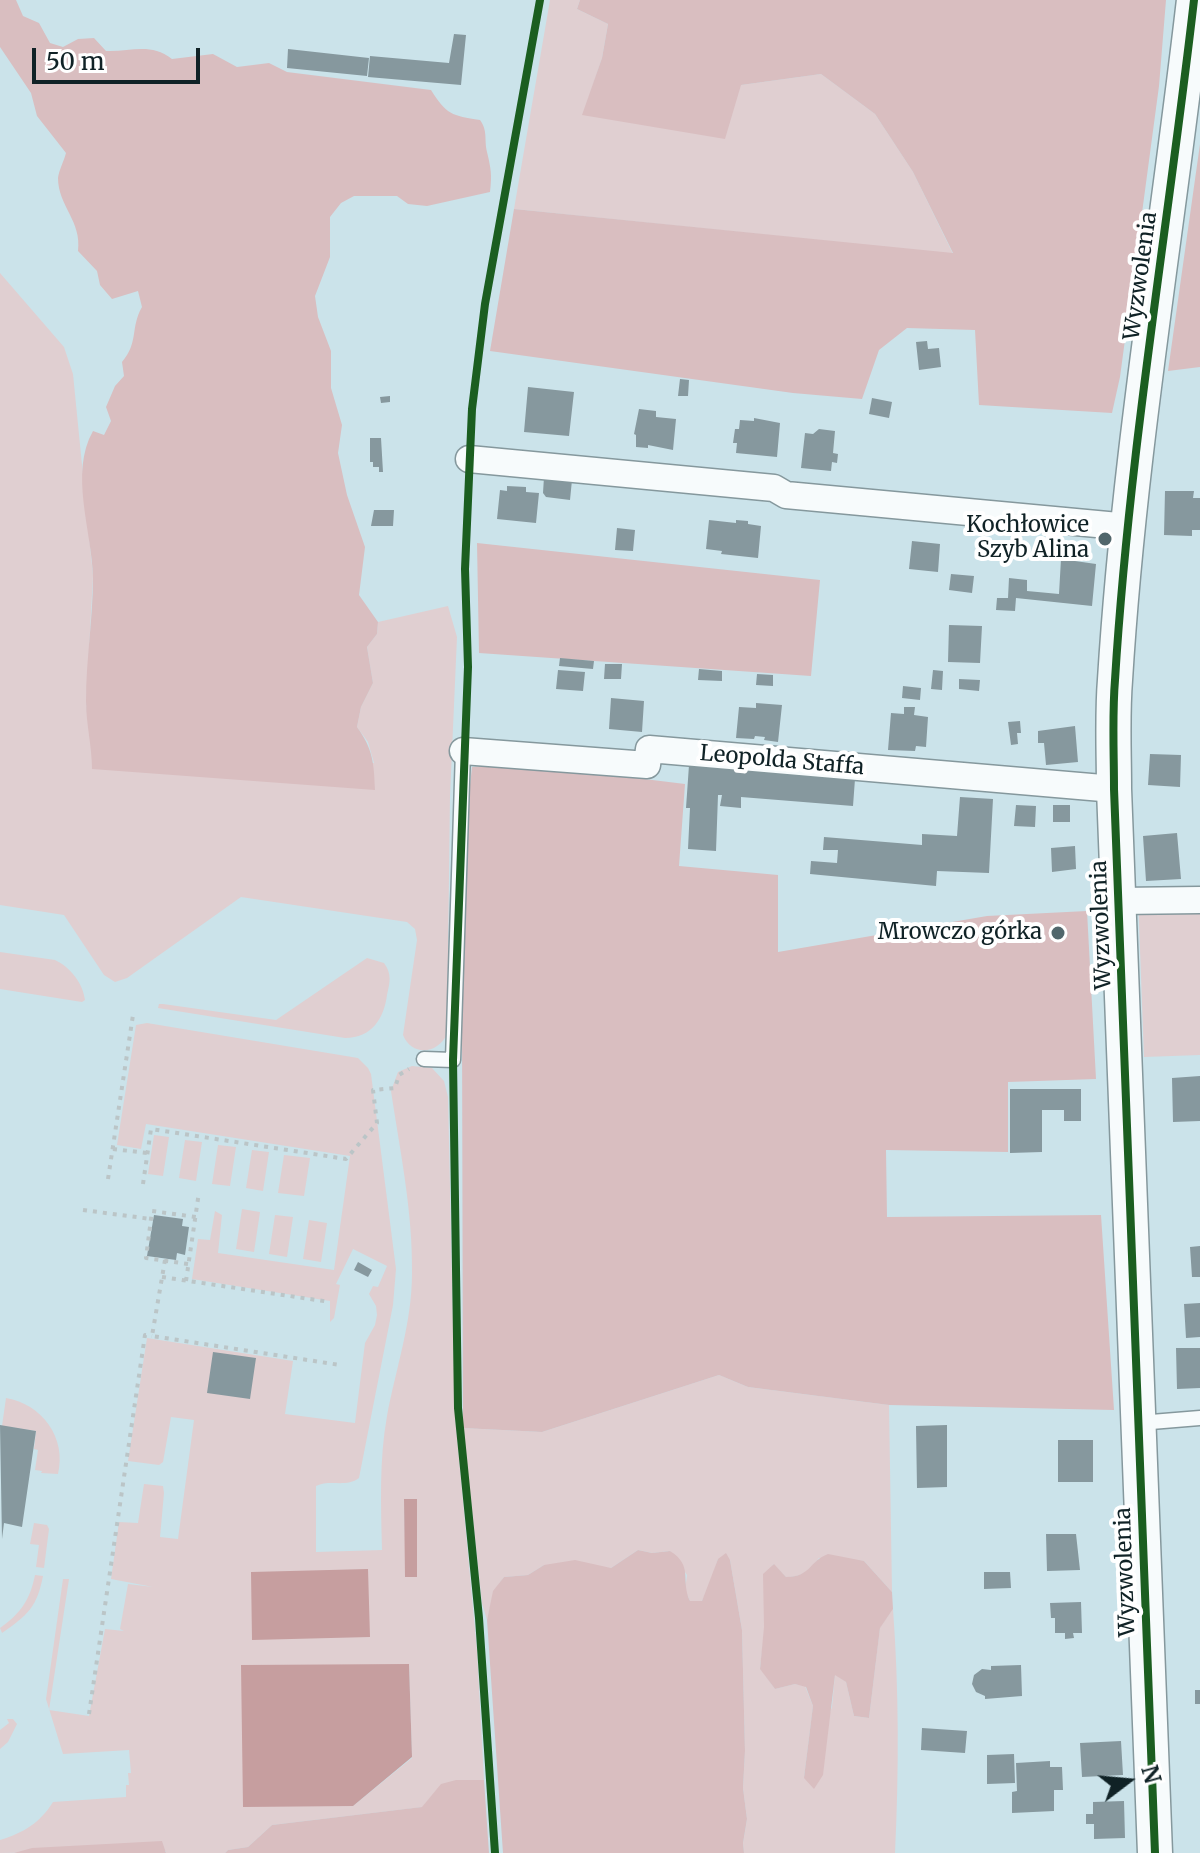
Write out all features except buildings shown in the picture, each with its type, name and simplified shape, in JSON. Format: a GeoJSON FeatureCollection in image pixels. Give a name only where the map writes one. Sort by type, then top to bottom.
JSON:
{"type":"FeatureCollection","features":[{"type":"Feature","properties":{"kind":"street","name":"Wyzwolenia"},"geometry":{"type":"LineString","coordinates":[[1155,1853],[1114,789],[1114,682],[1142,394],[1178,140],[1194,0]]}},
{"type":"Feature","properties":{"kind":"street"},"geometry":{"type":"LineString","coordinates":[[469,459],[774,488],[786,495],[1129,527]]}},
{"type":"Feature","properties":{"kind":"street","name":"Leopolda Staffa"},"geometry":{"type":"LineString","coordinates":[[463,751],[647,765],[649,749],[1114,789]]}},
{"type":"Feature","properties":{"kind":"street"},"geometry":{"type":"LineString","coordinates":[[1119,901],[1200,900]]}},
{"type":"Feature","properties":{"kind":"lane"},"geometry":{"type":"LineString","coordinates":[[419,1064],[453,1060],[463,751]]}},
{"type":"Feature","properties":{"kind":"lane"},"geometry":{"type":"LineString","coordinates":[[1139,1423],[1200,1418]]}},
{"type":"Feature","properties":{"kind":"path"},"geometry":{"type":"LineString","coordinates":[[108,1179],[133,1015]]}},
{"type":"Feature","properties":{"kind":"path"},"geometry":{"type":"LineString","coordinates":[[143,1184],[151,1129],[346,1159],[377,1123],[373,1090],[395,1088],[399,1075],[419,1064]]}},
{"type":"Feature","properties":{"kind":"path"},"geometry":{"type":"LineString","coordinates":[[113,1149],[147,1153]]}},
{"type":"Feature","properties":{"kind":"path"},"geometry":{"type":"LineString","coordinates":[[186,1281],[199,1192]]}},
{"type":"Feature","properties":{"kind":"path"},"geometry":{"type":"LineString","coordinates":[[83,1210],[151,1219]]}},
{"type":"Feature","properties":{"kind":"path"},"geometry":{"type":"LineString","coordinates":[[188,1264],[146,1258],[152,1211],[196,1217]]}},
{"type":"Feature","properties":{"kind":"path"},"geometry":{"type":"LineString","coordinates":[[152,1336],[165,1260]]}},
{"type":"Feature","properties":{"kind":"path"},"geometry":{"type":"LineString","coordinates":[[162,1277],[330,1302]]}},
{"type":"Feature","properties":{"kind":"path"},"geometry":{"type":"LineString","coordinates":[[89,1714],[145,1335],[340,1365]]}},
{"type":"Feature","properties":{"kind":"shaded area"},"geometry":{"type":"Polygon","coordinates":[[[0,0],[16,0],[23,16],[39,23],[50,43],[63,47],[78,39],[94,38],[106,51],[148,49],[172,59],[213,54],[237,67],[269,63],[287,72],[431,90],[451,112],[480,120],[482,124],[491,172],[490,192],[427,206],[408,204],[397,196],[354,196],[341,203],[330,217],[330,257],[315,296],[318,317],[331,351],[331,388],[342,425],[338,453],[347,495],[365,547],[359,595],[378,622],[377,634],[367,647],[373,683],[361,707],[357,727],[372,757],[375,790],[92,769],[86,701],[93,577],[82,484],[83,465],[93,431],[104,435],[111,421],[106,407],[115,386],[124,376],[122,362],[131,348],[142,307],[138,291],[112,299],[100,285],[97,271],[78,251],[77,231],[59,188],[58,178],[66,153],[37,116],[31,93],[0,47],[0,0]]]}},
{"type":"Feature","properties":{"kind":"shaded area"},"geometry":{"type":"Polygon","coordinates":[[[550,0],[580,0],[577,9],[608,24],[602,58],[583,115],[741,85],[821,74],[875,114],[913,172],[953,254],[514,209],[550,0]]]}},
{"type":"Feature","properties":{"kind":"shaded area"},"geometry":{"type":"Polygon","coordinates":[[[580,0],[1166,0],[1159,86],[1120,377],[1112,413],[979,405],[975,330],[907,328],[879,350],[862,399],[793,393],[490,351],[514,209],[953,253],[913,172],[875,114],[821,74],[741,85],[725,139],[582,115],[602,58],[608,24],[577,9],[580,0]]]}},
{"type":"Feature","properties":{"kind":"shaded area"},"geometry":{"type":"Polygon","coordinates":[[[1200,144],[1200,367],[1168,371],[1200,144]]]}},
{"type":"Feature","properties":{"kind":"shaded area"},"geometry":{"type":"Polygon","coordinates":[[[0,273],[64,347],[73,374],[93,576],[86,705],[92,743],[92,769],[374,763],[368,742],[357,727],[361,707],[373,683],[367,647],[377,634],[378,622],[448,606],[457,637],[450,796],[447,1034],[438,1046],[419,1050],[412,1047],[403,1035],[417,940],[415,929],[407,922],[241,897],[127,978],[115,982],[104,975],[64,915],[0,905],[0,273]]]}},
{"type":"Feature","properties":{"kind":"shaded area"},"geometry":{"type":"Polygon","coordinates":[[[477,543],[820,580],[811,676],[479,653],[477,543]]]}},
{"type":"Feature","properties":{"kind":"shaded area"},"geometry":{"type":"Polygon","coordinates":[[[514,763],[685,784],[679,866],[778,875],[778,952],[987,916],[1087,911],[1096,1079],[1008,1082],[1008,1152],[886,1150],[887,1217],[1101,1215],[1114,1410],[889,1405],[748,1387],[719,1375],[542,1432],[463,1428],[465,831],[472,767],[514,763]]]}},
{"type":"Feature","properties":{"kind":"shaded area"},"geometry":{"type":"Polygon","coordinates":[[[1138,896],[1200,896],[1200,1055],[1144,1057],[1138,896]]]}},
{"type":"Feature","properties":{"kind":"shaded area"},"geometry":{"type":"Polygon","coordinates":[[[0,952],[61,963],[79,982],[85,1000],[0,989],[0,952]]]}},
{"type":"Feature","properties":{"kind":"shaded area"},"geometry":{"type":"Polygon","coordinates":[[[367,958],[384,963],[389,986],[380,1019],[363,1035],[345,1038],[158,1008],[159,1004],[163,1004],[276,1020],[367,958]]]}},
{"type":"Feature","properties":{"kind":"shaded area"},"geometry":{"type":"Polygon","coordinates":[[[147,1023],[358,1058],[371,1074],[396,1269],[393,1305],[359,1478],[316,1486],[316,1552],[382,1550],[384,1433],[406,1328],[412,1273],[408,1204],[391,1091],[398,1072],[412,1066],[432,1068],[444,1081],[448,1097],[455,1416],[477,1651],[484,1780],[449,1783],[423,1807],[272,1825],[248,1847],[225,1853],[0,1853],[0,1840],[30,1826],[53,1802],[126,1797],[128,1773],[131,1773],[129,1750],[63,1754],[49,1710],[89,1716],[105,1629],[124,1631],[120,1629],[128,1584],[153,1587],[111,1579],[119,1522],[138,1523],[144,1484],[163,1486],[160,1537],[178,1539],[194,1420],[171,1417],[163,1462],[159,1465],[128,1461],[147,1338],[293,1361],[285,1414],[355,1423],[365,1343],[377,1315],[369,1294],[373,1286],[378,1287],[387,1266],[353,1249],[336,1284],[340,1285],[334,1318],[330,1322],[330,1301],[192,1279],[198,1239],[210,1240],[215,1211],[222,1215],[218,1253],[334,1270],[350,1156],[146,1124],[141,1149],[117,1145],[136,1025],[147,1023]],[[416,1499],[404,1500],[406,1577],[417,1577],[416,1499]],[[409,1664],[353,1806],[412,1758],[409,1664]]]}},
{"type":"Feature","properties":{"kind":"shaded area"},"geometry":{"type":"Polygon","coordinates":[[[154,1135],[169,1137],[163,1176],[148,1174],[154,1135]]]}},
{"type":"Feature","properties":{"kind":"shaded area"},"geometry":{"type":"Polygon","coordinates":[[[185,1140],[202,1142],[196,1181],[179,1178],[185,1140]]]}},
{"type":"Feature","properties":{"kind":"shaded area"},"geometry":{"type":"Polygon","coordinates":[[[218,1145],[236,1147],[230,1186],[212,1184],[218,1145]]]}},
{"type":"Feature","properties":{"kind":"shaded area"},"geometry":{"type":"Polygon","coordinates":[[[252,1150],[269,1152],[263,1191],[246,1188],[252,1150]]]}},
{"type":"Feature","properties":{"kind":"shaded area"},"geometry":{"type":"Polygon","coordinates":[[[284,1155],[310,1158],[304,1196],[278,1193],[284,1155]]]}},
{"type":"Feature","properties":{"kind":"shaded area"},"geometry":{"type":"Polygon","coordinates":[[[242,1209],[260,1212],[254,1252],[236,1249],[242,1209]]]}},
{"type":"Feature","properties":{"kind":"shaded area"},"geometry":{"type":"Polygon","coordinates":[[[275,1215],[293,1217],[287,1257],[269,1254],[275,1215]]]}},
{"type":"Feature","properties":{"kind":"shaded area"},"geometry":{"type":"Polygon","coordinates":[[[309,1220],[327,1223],[321,1262],[303,1259],[309,1220]]]}},
{"type":"Feature","properties":{"kind":"shaded area"},"geometry":{"type":"Polygon","coordinates":[[[719,1375],[748,1387],[889,1405],[892,1592],[864,1561],[819,1558],[805,1572],[786,1577],[773,1564],[760,1668],[775,1689],[795,1684],[805,1686],[813,1706],[804,1778],[832,1707],[835,1674],[846,1682],[854,1716],[869,1718],[880,1627],[893,1609],[898,1731],[895,1853],[744,1853],[747,1819],[743,1788],[742,1630],[730,1560],[718,1559],[701,1602],[690,1601],[685,1590],[687,1575],[670,1551],[652,1553],[638,1550],[611,1568],[544,1565],[528,1575],[504,1577],[494,1591],[487,1620],[482,1603],[463,1428],[542,1432],[719,1375]]]}},
{"type":"Feature","properties":{"kind":"shaded area"},"geometry":{"type":"Polygon","coordinates":[[[6,1398],[31,1407],[49,1425],[59,1448],[58,1474],[35,1470],[38,1450],[34,1449],[36,1431],[2,1426],[6,1398]]]}},
{"type":"Feature","properties":{"kind":"shaded area"},"geometry":{"type":"Polygon","coordinates":[[[404,1499],[417,1499],[417,1577],[405,1577],[404,1499]]]}},
{"type":"Feature","properties":{"kind":"shaded area"},"geometry":{"type":"Polygon","coordinates":[[[34,1523],[47,1525],[49,1529],[44,1568],[36,1567],[39,1545],[30,1544],[34,1523]]]}},
{"type":"Feature","properties":{"kind":"shaded area"},"geometry":{"type":"Polygon","coordinates":[[[638,1550],[652,1553],[670,1551],[677,1557],[684,1568],[690,1601],[702,1601],[718,1559],[726,1553],[730,1560],[742,1630],[743,1788],[747,1819],[744,1853],[503,1853],[487,1620],[493,1591],[504,1577],[528,1575],[544,1565],[575,1560],[611,1568],[638,1550]]]}},
{"type":"Feature","properties":{"kind":"shaded area"},"geometry":{"type":"Polygon","coordinates":[[[828,1554],[864,1561],[892,1592],[893,1609],[880,1628],[869,1718],[854,1716],[846,1682],[835,1675],[823,1775],[814,1789],[804,1778],[813,1706],[806,1687],[795,1684],[775,1689],[760,1669],[764,1627],[763,1574],[774,1564],[786,1577],[794,1576],[805,1572],[828,1554]]]}},
{"type":"Feature","properties":{"kind":"shaded area"},"geometry":{"type":"Polygon","coordinates":[[[368,1569],[370,1637],[252,1640],[251,1572],[368,1569]]]}},
{"type":"Feature","properties":{"kind":"shaded area"},"geometry":{"type":"Polygon","coordinates":[[[35,1575],[43,1576],[34,1603],[25,1615],[2,1633],[0,1628],[14,1617],[27,1599],[35,1575]]]}},
{"type":"Feature","properties":{"kind":"shaded area"},"geometry":{"type":"Polygon","coordinates":[[[63,1579],[69,1579],[49,1709],[46,1699],[63,1579]]]}},
{"type":"Feature","properties":{"kind":"shaded area"},"geometry":{"type":"Polygon","coordinates":[[[409,1664],[412,1757],[353,1806],[243,1807],[241,1665],[409,1664]]]}},
{"type":"Feature","properties":{"kind":"shaded area"},"geometry":{"type":"Polygon","coordinates":[[[7,1719],[13,1719],[17,1724],[8,1742],[0,1749],[0,1730],[9,1723],[7,1719]]]}},
{"type":"Feature","properties":{"kind":"shaded area"},"geometry":{"type":"Polygon","coordinates":[[[456,1780],[484,1780],[489,1853],[225,1853],[248,1847],[272,1825],[422,1807],[441,1784],[456,1780]]]}},
{"type":"Feature","properties":{"kind":"shaded area"},"geometry":{"type":"Polygon","coordinates":[[[162,1841],[166,1853],[14,1853],[32,1848],[162,1841]]]}},
{"type":"Feature","properties":{"kind":"cycle path"},"geometry":{"type":"LineString","coordinates":[[495,1853],[479,1618],[458,1408],[453,1060],[468,667],[465,569],[472,409],[485,304],[540,0]]}},
{"type":"Feature","properties":{"kind":"cycle path"},"geometry":{"type":"LineString","coordinates":[[1155,1853],[1114,789],[1114,707],[1130,509],[1194,0]]}},
{"type":"Feature","properties":{"kind":"place","name":"Kochłowice Szyb Alina"},"geometry":{"type":"Point","coordinates":[1105,539]}},
{"type":"Feature","properties":{"kind":"place","name":"Mrowczo górka"},"geometry":{"type":"Point","coordinates":[1058,933]}}]}
